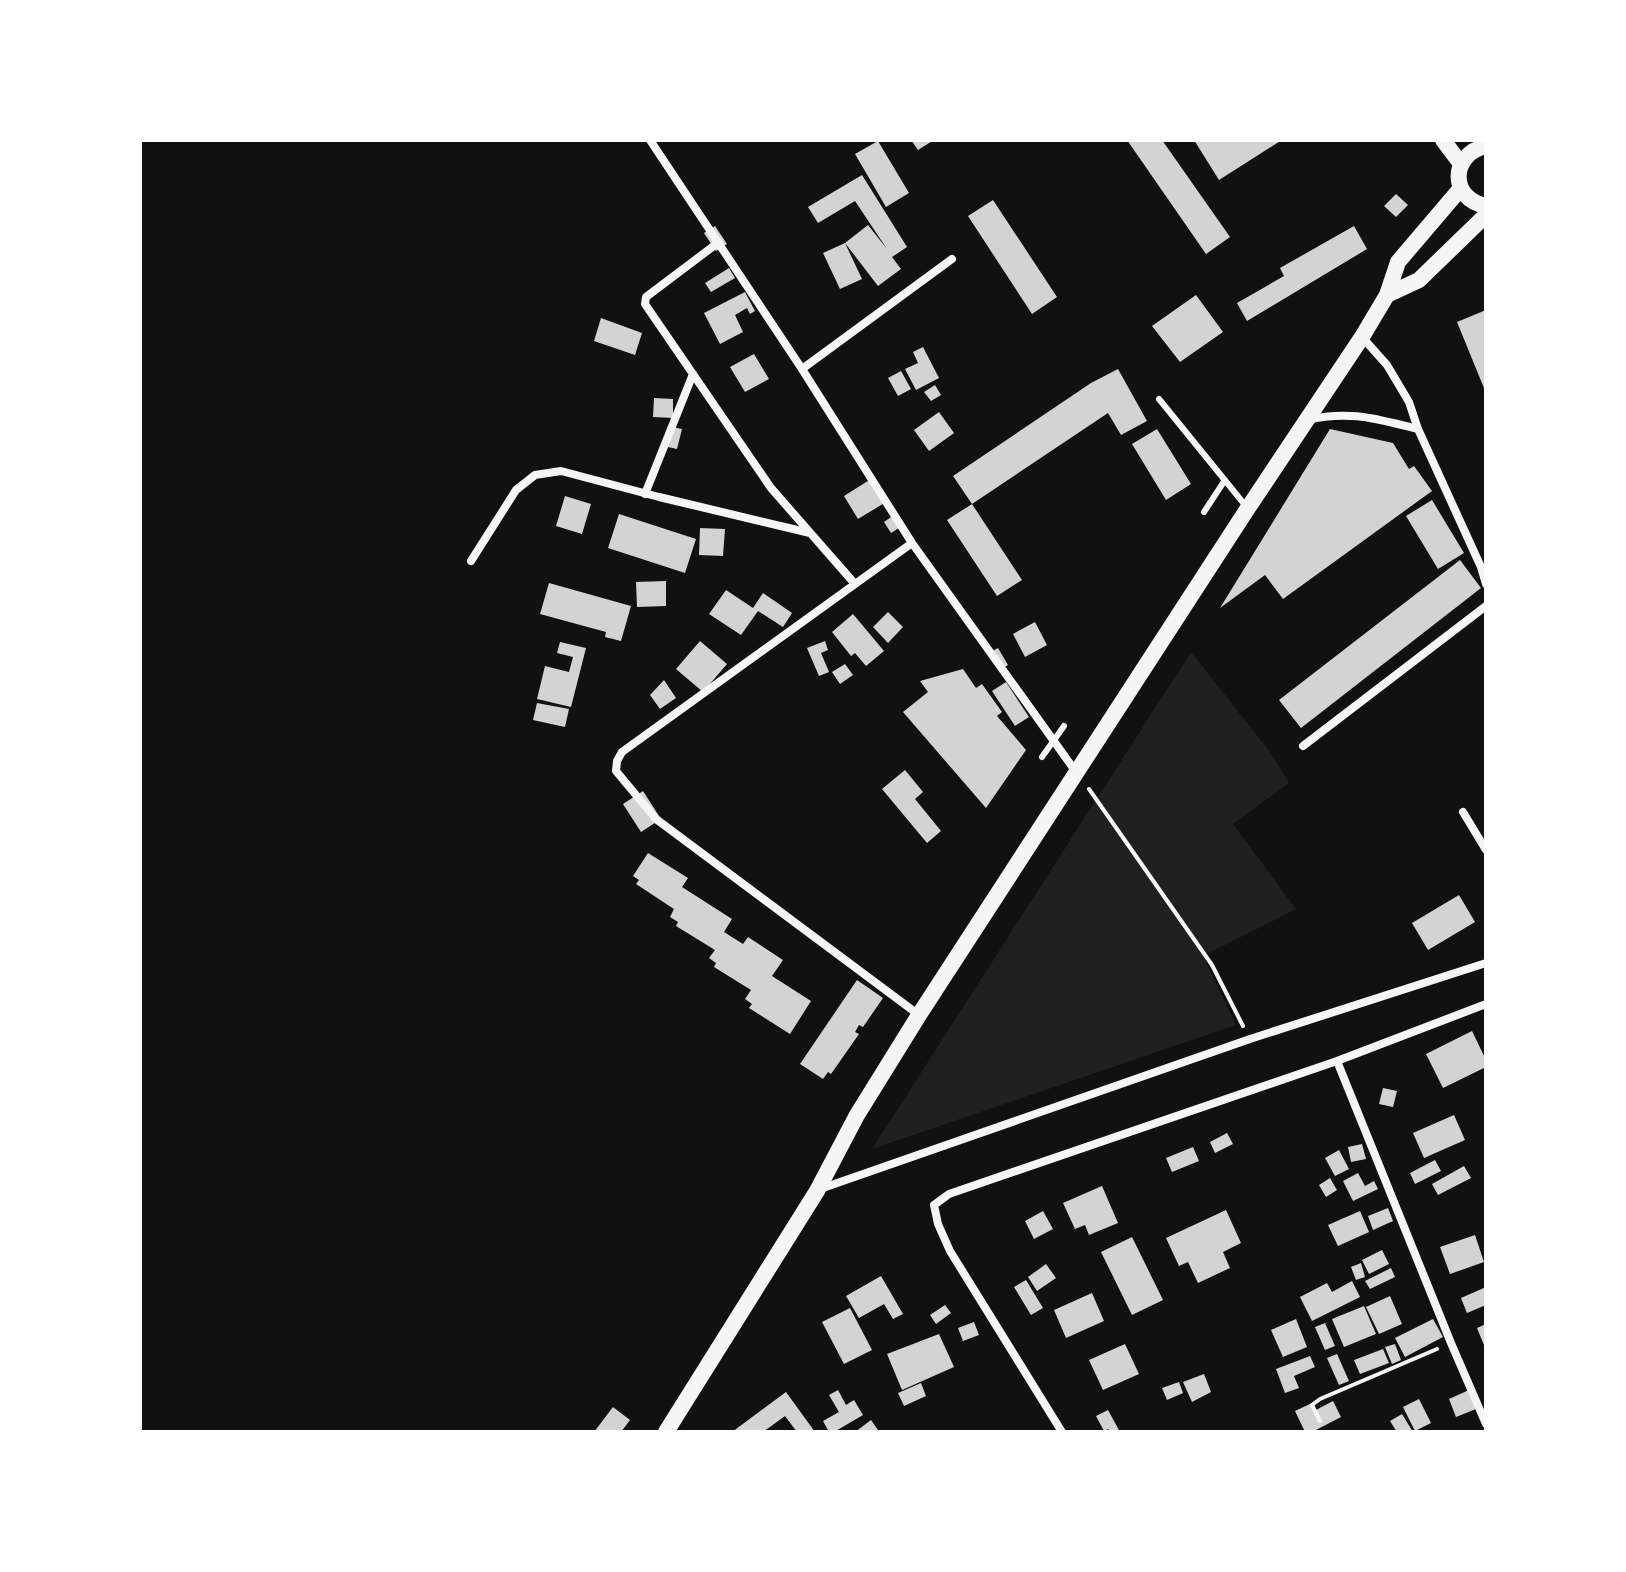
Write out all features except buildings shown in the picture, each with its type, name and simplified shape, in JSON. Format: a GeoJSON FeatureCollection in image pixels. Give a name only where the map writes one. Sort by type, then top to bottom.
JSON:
{"type":"FeatureCollection","features":[{"type":"Feature","properties":{"kind":"main road"},"geometry":{"type":"LineString","coordinates":[[1443,140],[1461,164]]}},
{"type":"Feature","properties":{"kind":"main road"},"geometry":{"type":"LineString","coordinates":[[1479,144],[1461,164],[1458,180],[1471,201],[1486,206]]}},
{"type":"Feature","properties":{"kind":"main road"},"geometry":{"type":"LineString","coordinates":[[666,1432],[817,1191],[857,1115],[919,1015],[1362,337],[1387,295],[1398,262],[1461,188]]}},
{"type":"Feature","properties":{"kind":"main road"},"geometry":{"type":"LineString","coordinates":[[1387,295],[1419,280],[1486,215]]}},
{"type":"Feature","properties":{"kind":"street"},"geometry":{"type":"LineString","coordinates":[[650,140],[802,369],[912,543],[1077,772]]}},
{"type":"Feature","properties":{"kind":"street"},"geometry":{"type":"LineString","coordinates":[[719,242],[645,301],[771,488],[855,584]]}},
{"type":"Feature","properties":{"kind":"street"},"geometry":{"type":"LineString","coordinates":[[802,369],[952,259]]}},
{"type":"Feature","properties":{"kind":"street"},"geometry":{"type":"LineString","coordinates":[[1362,337],[1387,365],[1409,402],[1418,429],[1483,566],[1486,584]]}},
{"type":"Feature","properties":{"kind":"street"},"geometry":{"type":"LineString","coordinates":[[645,494],[693,374]]}},
{"type":"Feature","properties":{"kind":"street"},"geometry":{"type":"LineString","coordinates":[[1306,421],[1332,415],[1360,416],[1418,429]]}},
{"type":"Feature","properties":{"kind":"street"},"geometry":{"type":"LineString","coordinates":[[471,561],[516,490],[535,475],[561,471],[811,534]]}},
{"type":"Feature","properties":{"kind":"street"},"geometry":{"type":"LineString","coordinates":[[912,543],[622,752],[616,771],[656,819],[919,1015]]}},
{"type":"Feature","properties":{"kind":"street"},"geometry":{"type":"LineString","coordinates":[[1303,746],[1486,606]]}},
{"type":"Feature","properties":{"kind":"street"},"geometry":{"type":"LineString","coordinates":[[1463,812],[1486,850]]}},
{"type":"Feature","properties":{"kind":"street"},"geometry":{"type":"LineString","coordinates":[[817,1191],[1250,1039],[1486,963]]}},
{"type":"Feature","properties":{"kind":"street"},"geometry":{"type":"LineString","coordinates":[[1062,1432],[950,1251],[938,1224],[934,1205],[949,1194],[1337,1061],[1486,1004]]}},
{"type":"Feature","properties":{"kind":"street"},"geometry":{"type":"LineString","coordinates":[[1337,1061],[1486,1424]]}},
{"type":"Feature","properties":{"kind":"lane"},"geometry":{"type":"LineString","coordinates":[[1159,399],[1248,508]]}},
{"type":"Feature","properties":{"kind":"lane"},"geometry":{"type":"LineString","coordinates":[[1204,512],[1225,480]]}},
{"type":"Feature","properties":{"kind":"lane"},"geometry":{"type":"LineString","coordinates":[[1042,757],[1064,726]]}},
{"type":"Feature","properties":{"kind":"path"},"geometry":{"type":"LineString","coordinates":[[1077,772],[1212,965],[1250,1039]]}},
{"type":"Feature","properties":{"kind":"path"},"geometry":{"type":"LineString","coordinates":[[1320,1421],[1312,1405],[1320,1399],[1451,1343]]}},
{"type":"Feature","properties":{"kind":"shaded area"},"geometry":{"type":"Polygon","coordinates":[[[1191,652],[1270,752],[1289,783],[1233,824],[1296,909],[1203,956],[1236,1025],[872,1149],[1191,652]]]}}]}
